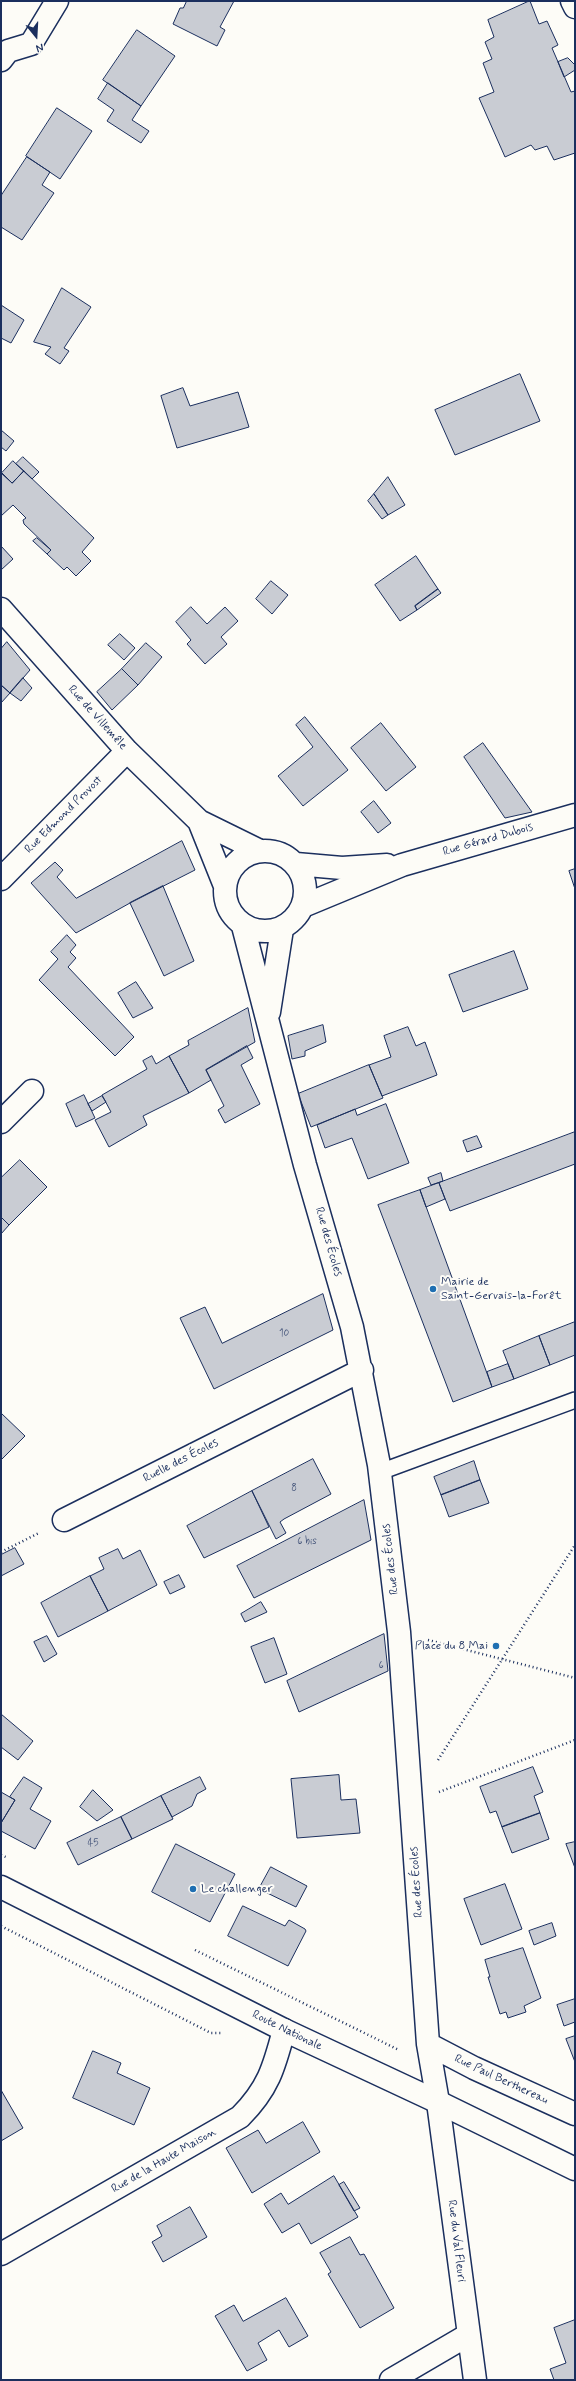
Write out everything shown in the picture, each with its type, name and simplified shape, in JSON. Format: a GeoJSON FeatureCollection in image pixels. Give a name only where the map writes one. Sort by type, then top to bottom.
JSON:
{"type":"FeatureCollection","features":[{"type":"Feature","properties":{"kind":"street"},"geometry":{"type":"LineString","coordinates":[[1,60],[8,51],[30,44],[57,1]]}},
{"type":"Feature","properties":{"kind":"street"},"geometry":{"type":"LineString","coordinates":[[572,1],[575,7]]}},
{"type":"Feature","properties":{"kind":"street","name":"Rue de Villemêle"},"geometry":{"type":"LineString","coordinates":[[1,609],[127,751],[199,821],[260,850]]}},
{"type":"Feature","properties":{"kind":"street","name":"Rue Edmond Provost"},"geometry":{"type":"LineString","coordinates":[[1,879],[127,751]]}},
{"type":"Feature","properties":{"kind":"street","name":"Rue Gérard Dubois"},"geometry":{"type":"LineString","coordinates":[[303,906],[402,864],[575,815]]}},
{"type":"Feature","properties":{"kind":"street","name":"Rue de Villemêle"},"geometry":{"type":"LineString","coordinates":[[199,821],[225,886]]}},
{"type":"Feature","properties":{"kind":"street"},"geometry":{"type":"LineString","coordinates":[[260,850],[276,852],[296,864],[306,887],[303,906],[295,919],[282,929],[261,932],[243,926],[228,909],[225,886],[236,863],[260,850]]}},
{"type":"Feature","properties":{"kind":"street","name":"Rue Gérard Dubois"},"geometry":{"type":"LineString","coordinates":[[296,864],[342,868],[402,864]]}},
{"type":"Feature","properties":{"kind":"street","name":"Rue des Écoles"},"geometry":{"type":"LineString","coordinates":[[243,926],[268,1029],[352,1327],[362,1370],[380,1472],[399,1632],[428,2044],[438,2102]]}},
{"type":"Feature","properties":{"kind":"street","name":"Rue des Écoles"},"geometry":{"type":"LineString","coordinates":[[268,1029],[269,1001],[282,929]]}},
{"type":"Feature","properties":{"kind":"street"},"geometry":{"type":"LineString","coordinates":[[1,1122],[32,1091]]}},
{"type":"Feature","properties":{"kind":"street","name":"Ruelle des Écoles"},"geometry":{"type":"LineString","coordinates":[[64,1520],[362,1370]]}},
{"type":"Feature","properties":{"kind":"street","name":"Route Nationale"},"geometry":{"type":"LineString","coordinates":[[1,1887],[284,2030],[438,2102],[575,2169]]}},
{"type":"Feature","properties":{"kind":"street","name":"Rue de la Haute Maison"},"geometry":{"type":"LineString","coordinates":[[1,2254],[240,2117],[258,2098],[275,2066],[284,2030]]}},
{"type":"Feature","properties":{"kind":"street","name":"Rue Paul Berthereau"},"geometry":{"type":"LineString","coordinates":[[428,2044],[474,2068],[575,2114]]}},
{"type":"Feature","properties":{"kind":"street","name":"Rue du Val Fleuri"},"geometry":{"type":"LineString","coordinates":[[438,2102],[475,2380]]}},
{"type":"Feature","properties":{"kind":"street"},"geometry":{"type":"LineString","coordinates":[[391,2380],[468,2335]]}},
{"type":"Feature","properties":{"kind":"lane"},"geometry":{"type":"LineString","coordinates":[[380,1472],[575,1400]]}},
{"type":"Feature","properties":{"kind":"path"},"geometry":{"type":"LineString","coordinates":[[1,1552],[64,1520]]}},
{"type":"Feature","properties":{"kind":"path"},"geometry":{"type":"LineString","coordinates":[[436,1763],[575,1545]]}},
{"type":"Feature","properties":{"kind":"path"},"geometry":{"type":"LineString","coordinates":[[399,1632],[575,1678]]}},
{"type":"Feature","properties":{"kind":"path"},"geometry":{"type":"LineString","coordinates":[[410,1803],[575,1740]]}},
{"type":"Feature","properties":{"kind":"path"},"geometry":{"type":"LineString","coordinates":[[1,1855],[15,1862]]}},
{"type":"Feature","properties":{"kind":"path"},"geometry":{"type":"LineString","coordinates":[[1,1926],[211,2033],[226,2033]]}},
{"type":"Feature","properties":{"kind":"path"},"geometry":{"type":"LineString","coordinates":[[192,1949],[381,2040]]}},
{"type":"Feature","properties":{"kind":"building"},"geometry":{"type":"Polygon","coordinates":[[[187,1],[234,1],[220,27],[225,30],[217,46],[173,24],[180,8],[183,8],[187,1]]]}},
{"type":"Feature","properties":{"kind":"building"},"geometry":{"type":"Polygon","coordinates":[[[530,1],[539,24],[547,21],[558,45],[552,48],[571,92],[575,91],[575,153],[554,160],[547,146],[535,150],[531,145],[505,157],[479,98],[494,92],[483,63],[492,59],[485,42],[494,37],[488,20],[530,1]]]}},
{"type":"Feature","properties":{"kind":"building"},"geometry":{"type":"Polygon","coordinates":[[[137,30],[175,56],[141,106],[103,80],[137,30]]]}},
{"type":"Feature","properties":{"kind":"building"},"geometry":{"type":"Polygon","coordinates":[[[568,58],[575,65],[575,70],[564,77],[558,62],[568,58]]]}},
{"type":"Feature","properties":{"kind":"building"},"geometry":{"type":"Polygon","coordinates":[[[108,83],[141,106],[132,120],[149,131],[141,143],[107,121],[114,110],[98,99],[108,83]]]}},
{"type":"Feature","properties":{"kind":"building"},"geometry":{"type":"Polygon","coordinates":[[[57,108],[92,131],[60,179],[26,156],[57,108]]]}},
{"type":"Feature","properties":{"kind":"building"},"geometry":{"type":"Polygon","coordinates":[[[27,157],[50,172],[42,185],[54,193],[22,240],[1,227],[1,196],[27,157]]]}},
{"type":"Feature","properties":{"kind":"building"},"geometry":{"type":"Polygon","coordinates":[[[62,288],[91,307],[64,348],[69,351],[60,364],[45,354],[51,347],[34,342],[62,288]]]}},
{"type":"Feature","properties":{"kind":"building"},"geometry":{"type":"Polygon","coordinates":[[[1,305],[24,320],[11,343],[1,338],[1,305]]]}},
{"type":"Feature","properties":{"kind":"building"},"geometry":{"type":"Polygon","coordinates":[[[520,374],[540,421],[455,455],[435,410],[520,374]]]}},
{"type":"Feature","properties":{"kind":"building"},"geometry":{"type":"Polygon","coordinates":[[[183,388],[190,406],[238,392],[249,427],[177,448],[161,396],[183,388]]]}},
{"type":"Feature","properties":{"kind":"building"},"geometry":{"type":"Polygon","coordinates":[[[1,430],[14,441],[6,451],[1,447],[1,430]]]}},
{"type":"Feature","properties":{"kind":"building"},"geometry":{"type":"Polygon","coordinates":[[[23,457],[39,472],[32,479],[16,464],[23,457]]]}},
{"type":"Feature","properties":{"kind":"building"},"geometry":{"type":"Polygon","coordinates":[[[13,461],[24,471],[12,483],[2,473],[13,461]]]}},
{"type":"Feature","properties":{"kind":"building"},"geometry":{"type":"Polygon","coordinates":[[[24,471],[94,538],[82,552],[91,561],[76,576],[67,567],[64,570],[47,554],[51,550],[24,524],[23,520],[26,518],[13,505],[1,516],[1,473],[12,483],[24,471]]]}},
{"type":"Feature","properties":{"kind":"building"},"geometry":{"type":"Polygon","coordinates":[[[388,477],[405,505],[388,515],[374,494],[388,477]]]}},
{"type":"Feature","properties":{"kind":"building"},"geometry":{"type":"Polygon","coordinates":[[[374,494],[388,515],[382,519],[368,501],[374,494]]]}},
{"type":"Feature","properties":{"kind":"building"},"geometry":{"type":"Polygon","coordinates":[[[37,538],[51,550],[47,554],[33,541],[37,538]]]}},
{"type":"Feature","properties":{"kind":"building"},"geometry":{"type":"Polygon","coordinates":[[[1,546],[13,559],[1,570],[1,546]]]}},
{"type":"Feature","properties":{"kind":"building"},"geometry":{"type":"Polygon","coordinates":[[[416,556],[438,589],[415,606],[417,610],[400,621],[375,585],[416,556]]]}},
{"type":"Feature","properties":{"kind":"building"},"geometry":{"type":"Polygon","coordinates":[[[271,581],[288,595],[272,614],[256,599],[271,581]]]}},
{"type":"Feature","properties":{"kind":"building"},"geometry":{"type":"Polygon","coordinates":[[[438,589],[441,593],[417,610],[415,606],[438,589]]]}},
{"type":"Feature","properties":{"kind":"building"},"geometry":{"type":"Polygon","coordinates":[[[191,607],[207,624],[225,607],[238,621],[221,637],[227,644],[205,664],[187,644],[191,640],[176,622],[191,607]]]}},
{"type":"Feature","properties":{"kind":"building"},"geometry":{"type":"Polygon","coordinates":[[[120,634],[135,648],[124,660],[108,645],[120,634]]]}},
{"type":"Feature","properties":{"kind":"building"},"geometry":{"type":"Polygon","coordinates":[[[7,642],[30,670],[10,693],[1,685],[1,649],[7,642]]]}},
{"type":"Feature","properties":{"kind":"building"},"geometry":{"type":"Polygon","coordinates":[[[146,643],[162,657],[138,685],[122,669],[146,643]]]}},
{"type":"Feature","properties":{"kind":"building"},"geometry":{"type":"Polygon","coordinates":[[[122,669],[138,685],[112,710],[97,692],[122,669]]]}},
{"type":"Feature","properties":{"kind":"building"},"geometry":{"type":"Polygon","coordinates":[[[23,678],[32,688],[21,701],[10,693],[23,678]]]}},
{"type":"Feature","properties":{"kind":"building"},"geometry":{"type":"Polygon","coordinates":[[[1,685],[10,693],[1,703],[1,685]]]}},
{"type":"Feature","properties":{"kind":"building"},"geometry":{"type":"Polygon","coordinates":[[[305,717],[348,770],[303,806],[278,776],[313,747],[296,725],[305,717]]]}},
{"type":"Feature","properties":{"kind":"building"},"geometry":{"type":"Polygon","coordinates":[[[381,723],[416,767],[386,791],[351,748],[381,723]]]}},
{"type":"Feature","properties":{"kind":"building"},"geometry":{"type":"Polygon","coordinates":[[[483,743],[532,812],[505,818],[464,757],[483,743]]]}},
{"type":"Feature","properties":{"kind":"building"},"geometry":{"type":"Polygon","coordinates":[[[374,801],[391,823],[378,833],[361,812],[374,801]]]}},
{"type":"Feature","properties":{"kind":"building"},"geometry":{"type":"Polygon","coordinates":[[[182,841],[195,870],[130,903],[76,933],[31,883],[55,862],[63,870],[57,877],[76,898],[182,841]]]}},
{"type":"Feature","properties":{"kind":"building"},"geometry":{"type":"Polygon","coordinates":[[[575,869],[575,889],[569,871],[575,869]]]}},
{"type":"Feature","properties":{"kind":"building"},"geometry":{"type":"Polygon","coordinates":[[[163,886],[194,961],[164,976],[130,903],[163,886]]]}},
{"type":"Feature","properties":{"kind":"building"},"geometry":{"type":"Polygon","coordinates":[[[67,935],[76,945],[70,952],[76,958],[68,967],[134,1037],[115,1056],[39,980],[58,959],[51,952],[67,935]]]}},
{"type":"Feature","properties":{"kind":"building"},"geometry":{"type":"Polygon","coordinates":[[[514,951],[528,989],[463,1012],[449,975],[514,951]]]}},
{"type":"Feature","properties":{"kind":"building"},"geometry":{"type":"Polygon","coordinates":[[[136,982],[153,1008],[133,1018],[118,993],[136,982]]]}},
{"type":"Feature","properties":{"kind":"building"},"geometry":{"type":"Polygon","coordinates":[[[248,1008],[255,1042],[206,1070],[211,1080],[189,1093],[169,1056],[189,1045],[188,1041],[248,1008]]]}},
{"type":"Feature","properties":{"kind":"building"},"geometry":{"type":"Polygon","coordinates":[[[323,1025],[326,1042],[305,1051],[305,1056],[292,1059],[288,1036],[323,1025]]]}},
{"type":"Feature","properties":{"kind":"building"},"geometry":{"type":"Polygon","coordinates":[[[408,1027],[416,1046],[425,1042],[437,1075],[382,1096],[369,1065],[391,1057],[384,1036],[408,1027]]]}},
{"type":"Feature","properties":{"kind":"building"},"geometry":{"type":"Polygon","coordinates":[[[247,1046],[253,1058],[241,1065],[260,1104],[225,1123],[218,1110],[224,1106],[206,1070],[247,1046]]]}},
{"type":"Feature","properties":{"kind":"building"},"geometry":{"type":"Polygon","coordinates":[[[152,1056],[156,1064],[169,1056],[189,1093],[143,1116],[147,1125],[109,1147],[95,1120],[111,1112],[102,1095],[147,1069],[143,1061],[152,1056]]]}},
{"type":"Feature","properties":{"kind":"building"},"geometry":{"type":"Polygon","coordinates":[[[369,1065],[383,1098],[311,1127],[298,1094],[369,1065]]]}},
{"type":"Feature","properties":{"kind":"building"},"geometry":{"type":"Polygon","coordinates":[[[84,1095],[95,1118],[76,1127],[66,1104],[84,1095]]]}},
{"type":"Feature","properties":{"kind":"building"},"geometry":{"type":"Polygon","coordinates":[[[102,1096],[106,1102],[92,1111],[88,1104],[102,1096]]]}},
{"type":"Feature","properties":{"kind":"building"},"geometry":{"type":"Polygon","coordinates":[[[386,1104],[409,1163],[368,1179],[352,1138],[325,1148],[317,1125],[355,1109],[357,1115],[386,1104]]]}},
{"type":"Feature","properties":{"kind":"building"},"geometry":{"type":"Polygon","coordinates":[[[575,1132],[575,1164],[450,1211],[439,1183],[575,1132]]]}},
{"type":"Feature","properties":{"kind":"building"},"geometry":{"type":"Polygon","coordinates":[[[477,1136],[482,1147],[467,1152],[463,1141],[477,1136]]]}},
{"type":"Feature","properties":{"kind":"building"},"geometry":{"type":"Polygon","coordinates":[[[20,1160],[47,1187],[9,1225],[1,1217],[1,1178],[20,1160]]]}},
{"type":"Feature","properties":{"kind":"building"},"geometry":{"type":"Polygon","coordinates":[[[441,1173],[443,1181],[431,1185],[428,1178],[441,1173]]]}},
{"type":"Feature","properties":{"kind":"building"},"geometry":{"type":"Polygon","coordinates":[[[439,1183],[445,1199],[426,1207],[420,1190],[439,1183]]]}},
{"type":"Feature","properties":{"kind":"building","name":"Mairie de Saint-Gervais-la-Forêt"},"geometry":{"type":"Polygon","coordinates":[[[420,1190],[492,1387],[453,1402],[378,1205],[420,1190]]]}},
{"type":"Feature","properties":{"kind":"building"},"geometry":{"type":"Polygon","coordinates":[[[1,1217],[9,1225],[1,1234],[1,1217]]]}},
{"type":"Feature","properties":{"kind":"building"},"geometry":{"type":"Polygon","coordinates":[[[323,1294],[333,1330],[214,1389],[180,1318],[205,1307],[222,1343],[323,1294]]]}},
{"type":"Feature","properties":{"kind":"building"},"geometry":{"type":"Polygon","coordinates":[[[575,1322],[575,1355],[550,1365],[539,1336],[575,1322]]]}},
{"type":"Feature","properties":{"kind":"building"},"geometry":{"type":"Polygon","coordinates":[[[539,1336],[550,1365],[514,1379],[503,1351],[539,1336]]]}},
{"type":"Feature","properties":{"kind":"building"},"geometry":{"type":"Polygon","coordinates":[[[508,1364],[514,1379],[492,1387],[487,1372],[508,1364]]]}},
{"type":"Feature","properties":{"kind":"building"},"geometry":{"type":"Polygon","coordinates":[[[1,1413],[25,1436],[1,1460],[1,1413]]]}},
{"type":"Feature","properties":{"kind":"building"},"geometry":{"type":"Polygon","coordinates":[[[313,1459],[331,1494],[280,1522],[286,1533],[276,1539],[252,1491],[313,1459]]]}},
{"type":"Feature","properties":{"kind":"building"},"geometry":{"type":"Polygon","coordinates":[[[474,1461],[480,1480],[441,1495],[434,1477],[474,1461]]]}},
{"type":"Feature","properties":{"kind":"building"},"geometry":{"type":"Polygon","coordinates":[[[480,1480],[489,1503],[449,1517],[441,1495],[480,1480]]]}},
{"type":"Feature","properties":{"kind":"building"},"geometry":{"type":"Polygon","coordinates":[[[252,1491],[269,1527],[204,1558],[187,1526],[252,1491]]]}},
{"type":"Feature","properties":{"kind":"building"},"geometry":{"type":"Polygon","coordinates":[[[364,1500],[371,1540],[254,1598],[237,1566],[364,1500]]]}},
{"type":"Feature","properties":{"kind":"building"},"geometry":{"type":"Polygon","coordinates":[[[15,1548],[24,1564],[1,1576],[1,1555],[15,1548]]]}},
{"type":"Feature","properties":{"kind":"building"},"geometry":{"type":"Polygon","coordinates":[[[118,1549],[123,1559],[140,1550],[157,1585],[108,1611],[90,1576],[104,1569],[99,1558],[118,1549]]]}},
{"type":"Feature","properties":{"kind":"building"},"geometry":{"type":"Polygon","coordinates":[[[179,1575],[185,1587],[170,1594],[164,1582],[179,1575]]]}},
{"type":"Feature","properties":{"kind":"building"},"geometry":{"type":"Polygon","coordinates":[[[90,1576],[108,1611],[58,1637],[41,1603],[90,1576]]]}},
{"type":"Feature","properties":{"kind":"building"},"geometry":{"type":"Polygon","coordinates":[[[261,1602],[267,1612],[245,1622],[241,1614],[261,1602]]]}},
{"type":"Feature","properties":{"kind":"building"},"geometry":{"type":"Polygon","coordinates":[[[384,1634],[388,1671],[299,1712],[287,1681],[384,1634]]]}},
{"type":"Feature","properties":{"kind":"building"},"geometry":{"type":"Polygon","coordinates":[[[47,1636],[57,1654],[44,1662],[34,1642],[47,1636]]]}},
{"type":"Feature","properties":{"kind":"building"},"geometry":{"type":"Polygon","coordinates":[[[274,1638],[287,1674],[265,1683],[251,1647],[274,1638]]]}},
{"type":"Feature","properties":{"kind":"building"},"geometry":{"type":"Polygon","coordinates":[[[1,1714],[33,1741],[18,1760],[1,1747],[1,1714]]]}},
{"type":"Feature","properties":{"kind":"building"},"geometry":{"type":"Polygon","coordinates":[[[533,1767],[543,1792],[534,1796],[540,1813],[502,1827],[496,1811],[490,1813],[480,1787],[533,1767]]]}},
{"type":"Feature","properties":{"kind":"building"},"geometry":{"type":"Polygon","coordinates":[[[339,1775],[341,1800],[356,1799],[360,1833],[297,1838],[291,1779],[339,1775]]]}},
{"type":"Feature","properties":{"kind":"building"},"geometry":{"type":"Polygon","coordinates":[[[24,1777],[42,1788],[30,1809],[51,1821],[35,1849],[1,1831],[1,1823],[15,1800],[10,1797],[24,1777]]]}},
{"type":"Feature","properties":{"kind":"building"},"geometry":{"type":"Polygon","coordinates":[[[200,1777],[206,1789],[197,1794],[192,1806],[172,1817],[161,1796],[200,1777]]]}},
{"type":"Feature","properties":{"kind":"building"},"geometry":{"type":"Polygon","coordinates":[[[93,1790],[113,1810],[97,1821],[80,1807],[93,1790]]]}},
{"type":"Feature","properties":{"kind":"building"},"geometry":{"type":"Polygon","coordinates":[[[1,1792],[15,1800],[1,1823],[1,1792]]]}},
{"type":"Feature","properties":{"kind":"building"},"geometry":{"type":"Polygon","coordinates":[[[161,1796],[173,1819],[132,1839],[121,1817],[161,1796]]]}},
{"type":"Feature","properties":{"kind":"building"},"geometry":{"type":"Polygon","coordinates":[[[540,1813],[549,1839],[512,1853],[502,1827],[540,1813]]]}},
{"type":"Feature","properties":{"kind":"building"},"geometry":{"type":"Polygon","coordinates":[[[121,1817],[132,1839],[78,1865],[67,1843],[121,1817]]]}},
{"type":"Feature","properties":{"kind":"building"},"geometry":{"type":"Polygon","coordinates":[[[575,1842],[575,1868],[566,1844],[575,1842]]]}},
{"type":"Feature","properties":{"kind":"building"},"geometry":{"type":"Polygon","coordinates":[[[176,1844],[235,1874],[210,1922],[152,1892],[176,1844]]]}},
{"type":"Feature","properties":{"kind":"building"},"geometry":{"type":"Polygon","coordinates":[[[271,1867],[307,1886],[296,1907],[259,1889],[271,1867]]]}},
{"type":"Feature","properties":{"kind":"building"},"geometry":{"type":"Polygon","coordinates":[[[505,1884],[522,1929],[481,1945],[464,1899],[505,1884]]]}},
{"type":"Feature","properties":{"kind":"building"},"geometry":{"type":"Polygon","coordinates":[[[243,1906],[285,1926],[289,1920],[305,1929],[306,1931],[288,1966],[228,1936],[243,1906]]]}},
{"type":"Feature","properties":{"kind":"building"},"geometry":{"type":"Polygon","coordinates":[[[552,1923],[556,1936],[534,1945],[529,1931],[552,1923]]]}},
{"type":"Feature","properties":{"kind":"building"},"geometry":{"type":"Polygon","coordinates":[[[523,1948],[541,1998],[524,2006],[526,2012],[508,2018],[506,2012],[500,2014],[488,1977],[490,1977],[485,1960],[523,1948]]]}},
{"type":"Feature","properties":{"kind":"building"},"geometry":{"type":"Polygon","coordinates":[[[575,1999],[575,2022],[564,2026],[557,2005],[575,1999]]]}},
{"type":"Feature","properties":{"kind":"building"},"geometry":{"type":"Polygon","coordinates":[[[575,2036],[575,2062],[566,2039],[575,2036]]]}},
{"type":"Feature","properties":{"kind":"building"},"geometry":{"type":"Polygon","coordinates":[[[93,2051],[121,2063],[117,2073],[150,2088],[134,2125],[73,2098],[93,2051]]]}},
{"type":"Feature","properties":{"kind":"building"},"geometry":{"type":"Polygon","coordinates":[[[1,2090],[23,2128],[1,2141],[1,2090]]]}},
{"type":"Feature","properties":{"kind":"building"},"geometry":{"type":"Polygon","coordinates":[[[303,2122],[320,2152],[252,2193],[226,2148],[258,2130],[266,2143],[303,2122]]]}},
{"type":"Feature","properties":{"kind":"building"},"geometry":{"type":"Polygon","coordinates":[[[334,2176],[358,2217],[311,2244],[299,2223],[282,2233],[264,2204],[281,2193],[288,2204],[334,2176]]]}},
{"type":"Feature","properties":{"kind":"building"},"geometry":{"type":"Polygon","coordinates":[[[344,2182],[360,2208],[354,2211],[339,2185],[344,2182]]]}},
{"type":"Feature","properties":{"kind":"building"},"geometry":{"type":"Polygon","coordinates":[[[190,2207],[207,2237],[163,2262],[152,2242],[162,2236],[157,2226],[190,2207]]]}},
{"type":"Feature","properties":{"kind":"building"},"geometry":{"type":"Polygon","coordinates":[[[350,2237],[360,2255],[364,2254],[394,2308],[360,2328],[328,2274],[331,2272],[320,2253],[350,2237]]]}},
{"type":"Feature","properties":{"kind":"building"},"geometry":{"type":"Polygon","coordinates":[[[286,2298],[308,2336],[289,2347],[279,2330],[258,2343],[267,2360],[247,2371],[215,2316],[234,2305],[243,2321],[286,2298]]]}},
{"type":"Feature","properties":{"kind":"building"},"geometry":{"type":"Polygon","coordinates":[[[575,2320],[575,2380],[554,2380],[550,2369],[566,2363],[554,2328],[575,2320]]]}},
{"type":"Feature","properties":{"kind":"place","name":"Mairie de Saint-Gervais-la-Forêt"},"geometry":{"type":"Point","coordinates":[433,1289]}},
{"type":"Feature","properties":{"kind":"place","name":"Place du 8 Mai"},"geometry":{"type":"Point","coordinates":[496,1646]}},
{"type":"Feature","properties":{"kind":"place","name":"Le challenger"},"geometry":{"type":"Point","coordinates":[193,1889]}}]}
